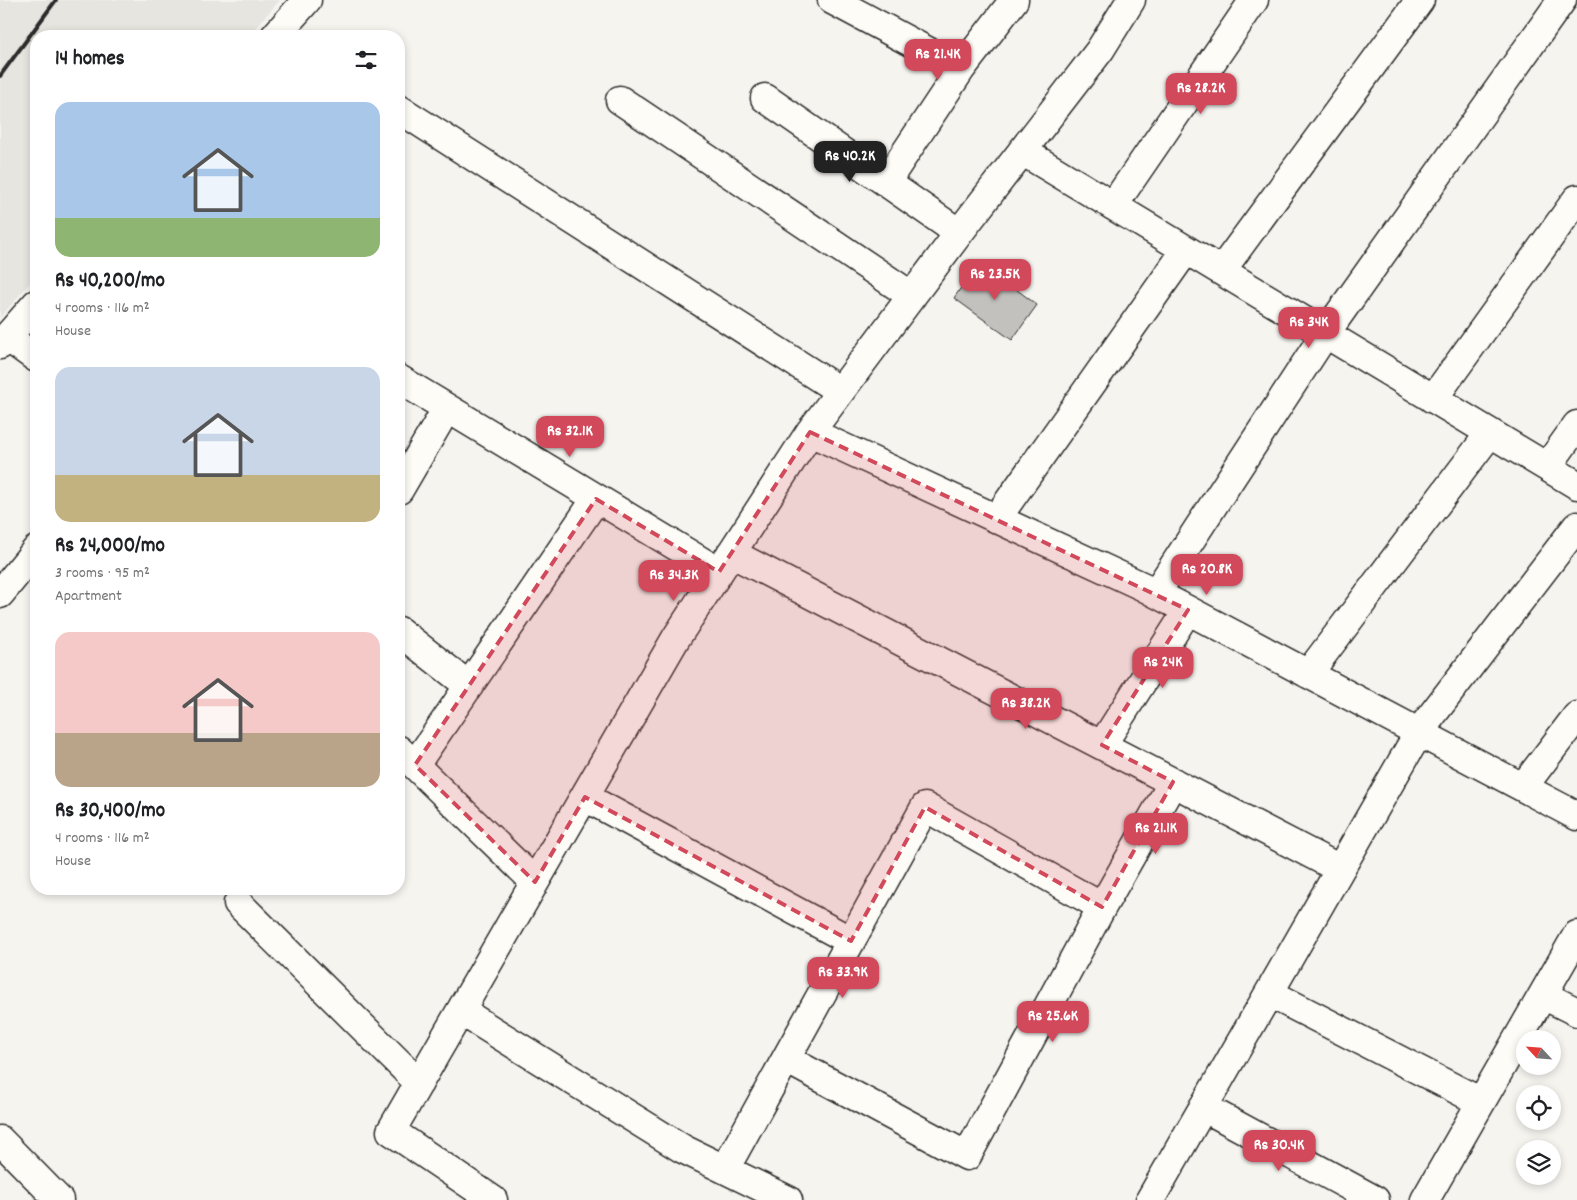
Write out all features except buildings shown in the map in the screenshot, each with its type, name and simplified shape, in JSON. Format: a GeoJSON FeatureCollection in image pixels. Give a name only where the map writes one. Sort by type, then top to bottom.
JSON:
{"type":"FeatureCollection","features":[{"type":"Feature","properties":{"kind":"street"},"geometry":{"type":"LineString","coordinates":[[283,30],[307,0]]}},
{"type":"Feature","properties":{"kind":"street"},"geometry":{"type":"LineString","coordinates":[[832,0],[961,70]]}},
{"type":"Feature","properties":{"kind":"street"},"geometry":{"type":"LineString","coordinates":[[886,182],[961,70],[1014,0]]}},
{"type":"Feature","properties":{"kind":"street"},"geometry":{"type":"LineString","coordinates":[[494,1200],[392,1132],[676,638],[810,432],[959,233],[1100,50],[1131,0]]}},
{"type":"Feature","properties":{"kind":"street"},"geometry":{"type":"LineString","coordinates":[[1113,206],[1254,0]]}},
{"type":"Feature","properties":{"kind":"street"},"geometry":{"type":"LineString","coordinates":[[1221,271],[1420,0]]}},
{"type":"Feature","properties":{"kind":"street"},"geometry":{"type":"LineString","coordinates":[[1156,593],[1325,334],[1562,0]]}},
{"type":"Feature","properties":{"kind":"street"},"geometry":{"type":"LineString","coordinates":[[766,98],[959,233]]}},
{"type":"Feature","properties":{"kind":"street"},"geometry":{"type":"LineString","coordinates":[[620,100],[912,296]]}},
{"type":"Feature","properties":{"kind":"street"},"geometry":{"type":"LineString","coordinates":[[405,113],[840,391]]}},
{"type":"Feature","properties":{"kind":"street"},"geometry":{"type":"LineString","coordinates":[[1022,151],[1577,485]]}},
{"type":"Feature","properties":{"kind":"street"},"geometry":{"type":"LineString","coordinates":[[1433,399],[1577,199]]}},
{"type":"Feature","properties":{"kind":"street"},"geometry":{"type":"LineString","coordinates":[[997,518],[1186,250]]}},
{"type":"Feature","properties":{"kind":"street"},"geometry":{"type":"LineString","coordinates":[[30,311],[3,341],[30,355]]}},
{"type":"Feature","properties":{"kind":"street"},"geometry":{"type":"LineString","coordinates":[[405,383],[596,499],[1102,745],[1340,869]]}},
{"type":"Feature","properties":{"kind":"street"},"geometry":{"type":"LineString","coordinates":[[405,480],[447,408]]}},
{"type":"Feature","properties":{"kind":"street"},"geometry":{"type":"LineString","coordinates":[[1546,467],[1577,425]]}},
{"type":"Feature","properties":{"kind":"street"},"geometry":{"type":"LineString","coordinates":[[810,432],[1156,593],[1577,816]]}},
{"type":"Feature","properties":{"kind":"street"},"geometry":{"type":"LineString","coordinates":[[1308,674],[1490,433]]}},
{"type":"Feature","properties":{"kind":"street"},"geometry":{"type":"LineString","coordinates":[[535,882],[407,757],[469,686],[596,499]]}},
{"type":"Feature","properties":{"kind":"street"},"geometry":{"type":"LineString","coordinates":[[1150,1200],[1419,732],[1577,526]]}},
{"type":"Feature","properties":{"kind":"street"},"geometry":{"type":"LineString","coordinates":[[0,594],[30,557]]}},
{"type":"Feature","properties":{"kind":"street"},"geometry":{"type":"LineString","coordinates":[[1102,745],[1188,610]]}},
{"type":"Feature","properties":{"kind":"street"},"geometry":{"type":"LineString","coordinates":[[405,636],[469,686]]}},
{"type":"Feature","properties":{"kind":"street"},"geometry":{"type":"LineString","coordinates":[[1523,787],[1577,716]]}},
{"type":"Feature","properties":{"kind":"street"},"geometry":{"type":"LineString","coordinates":[[786,1059],[967,1156],[1102,907],[1173,782]]}},
{"type":"Feature","properties":{"kind":"street"},"geometry":{"type":"LineString","coordinates":[[585,797],[851,941]]}},
{"type":"Feature","properties":{"kind":"street"},"geometry":{"type":"LineString","coordinates":[[725,1169],[925,807],[1102,907]]}},
{"type":"Feature","properties":{"kind":"street"},"geometry":{"type":"LineString","coordinates":[[238,904],[419,1083]]}},
{"type":"Feature","properties":{"kind":"street"},"geometry":{"type":"LineString","coordinates":[[1425,1200],[1577,935]]}},
{"type":"Feature","properties":{"kind":"street"},"geometry":{"type":"LineString","coordinates":[[1269,993],[1481,1102]]}},
{"type":"Feature","properties":{"kind":"street"},"geometry":{"type":"LineString","coordinates":[[1543,994],[1577,1012]]}},
{"type":"Feature","properties":{"kind":"street"},"geometry":{"type":"LineString","coordinates":[[461,1011],[683,1149],[788,1200]]}},
{"type":"Feature","properties":{"kind":"street"},"geometry":{"type":"LineString","coordinates":[[1203,1107],[1375,1200]]}},
{"type":"Feature","properties":{"kind":"street"},"geometry":{"type":"LineString","coordinates":[[0,1140],[59,1200]]}},
{"type":"Feature","properties":{"kind":"highlighted area"},"geometry":{"type":"Polygon","coordinates":[[[810,432],[1188,610],[1102,745],[1173,782],[1102,907],[925,807],[851,941],[585,797],[535,882],[415,765],[596,499],[719,572],[810,432]]]}},
{"type":"Feature","properties":{"kind":"shaded area"},"geometry":{"type":"Polygon","coordinates":[[[0,0],[280,0],[253,30],[30,30],[30,283],[0,318],[0,0]]]}},
{"type":"Feature","properties":{"kind":"railway"},"geometry":{"type":"LineString","coordinates":[[34,30],[56,0]]}},
{"type":"Feature","properties":{"kind":"railway"},"geometry":{"type":"LineString","coordinates":[[0,76],[30,35]]}}]}
